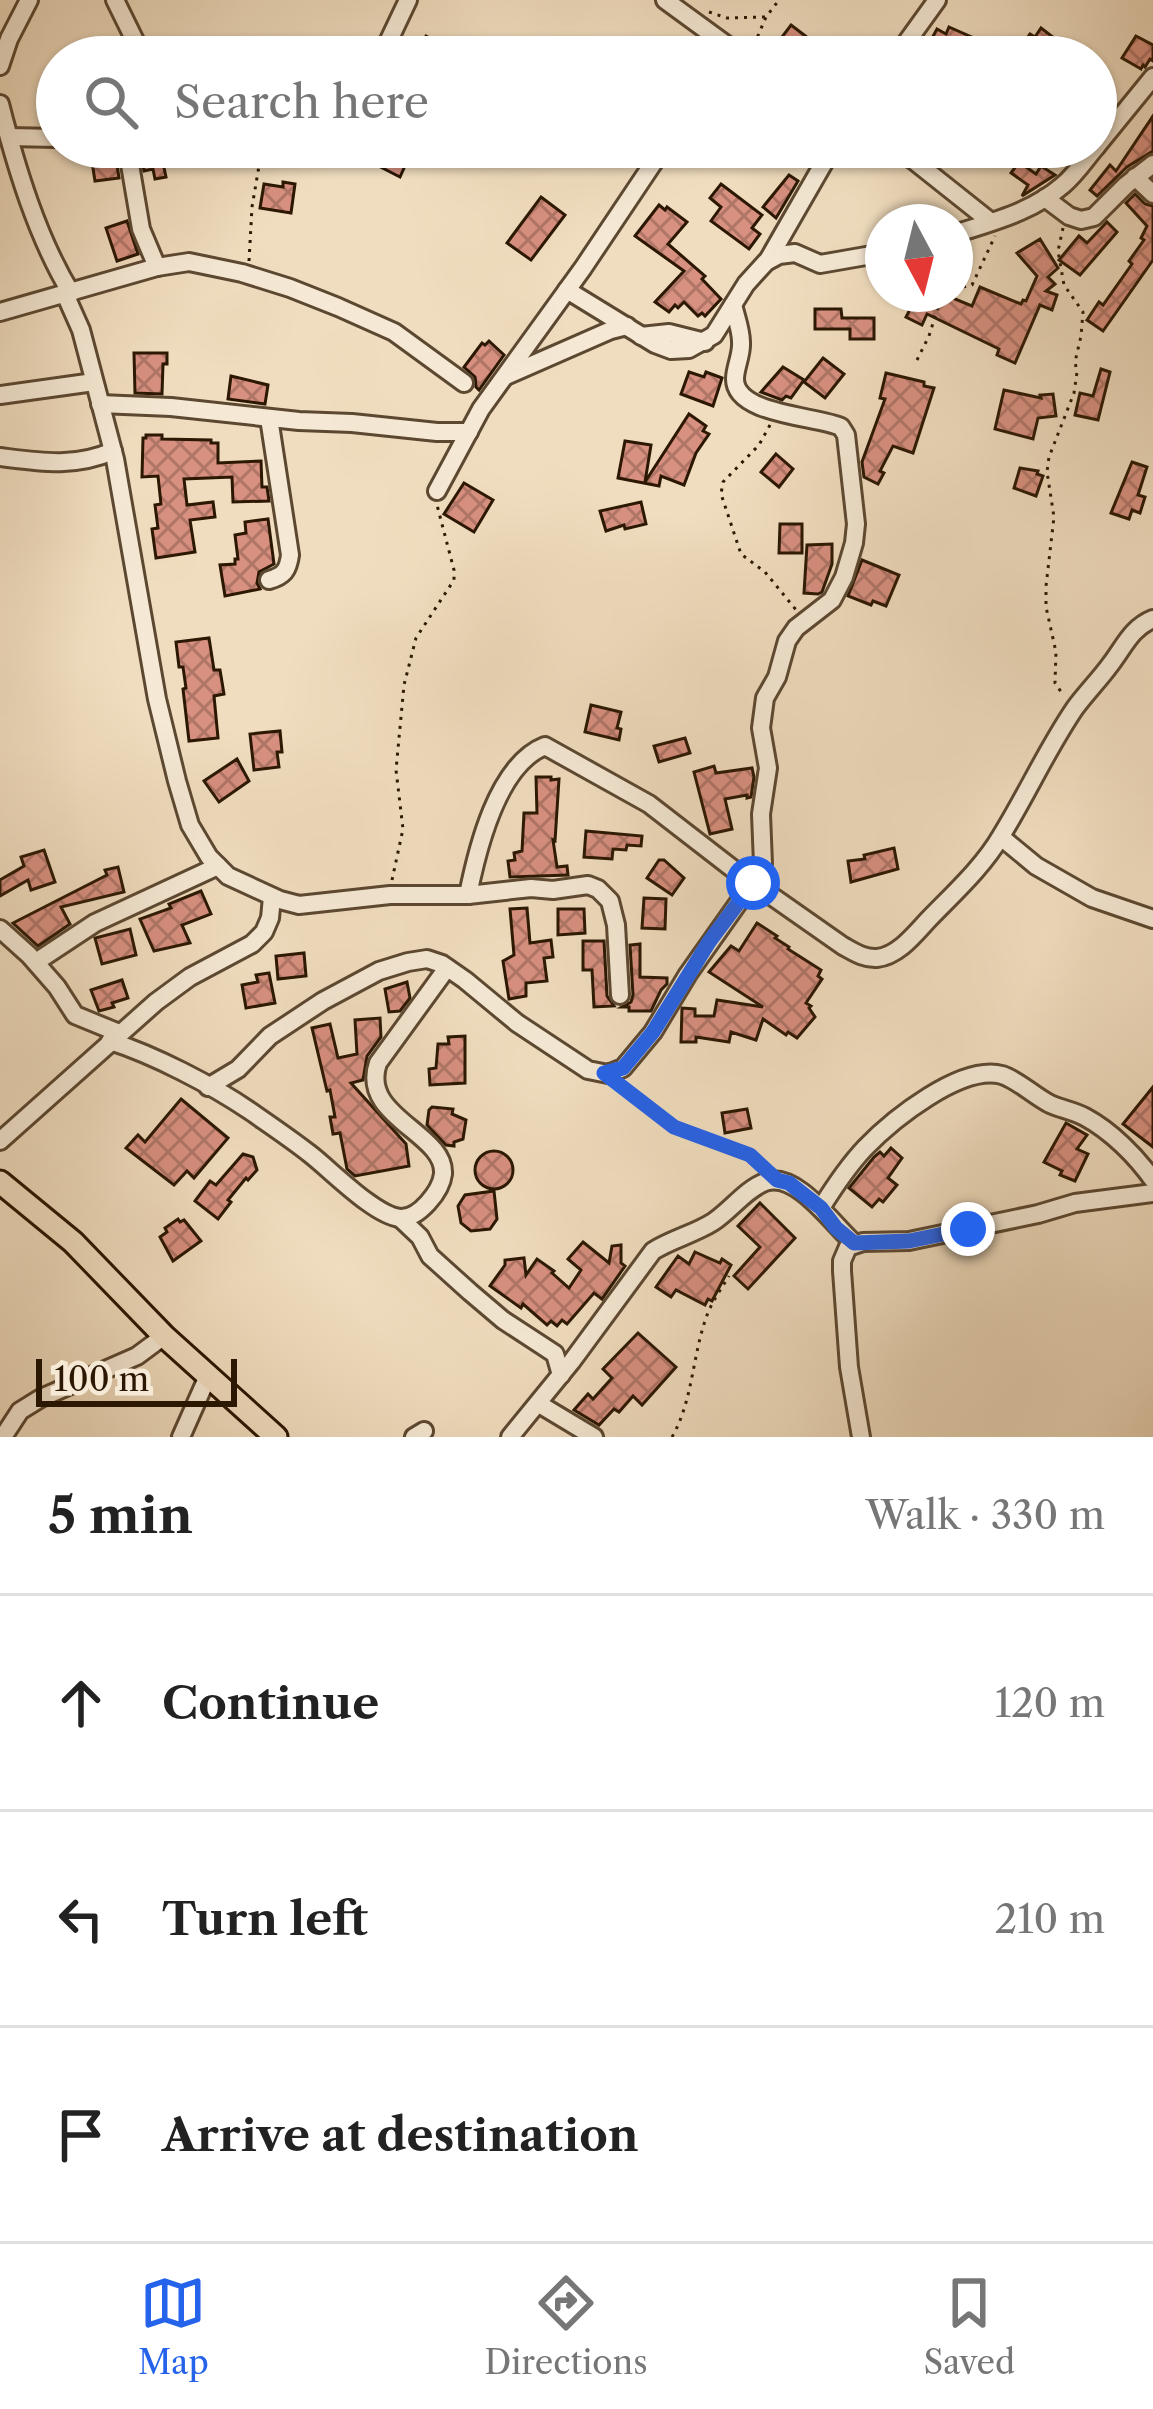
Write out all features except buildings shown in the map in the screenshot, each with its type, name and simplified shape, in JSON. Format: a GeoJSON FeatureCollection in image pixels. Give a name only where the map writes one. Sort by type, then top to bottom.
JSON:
{"type":"FeatureCollection","features":[{"type":"Feature","properties":{"kind":"main road"},"geometry":{"type":"LineString","coordinates":[[0,1182],[74,1242],[164,1336],[276,1437]]}},
{"type":"Feature","properties":{"kind":"street"},"geometry":{"type":"LineString","coordinates":[[0,66],[29,0]]}},
{"type":"Feature","properties":{"kind":"street"},"geometry":{"type":"LineString","coordinates":[[115,0],[133,36]]}},
{"type":"Feature","properties":{"kind":"street"},"geometry":{"type":"LineString","coordinates":[[391,36],[408,0]]}},
{"type":"Feature","properties":{"kind":"street"},"geometry":{"type":"LineString","coordinates":[[665,0],[716,36]]}},
{"type":"Feature","properties":{"kind":"street"},"geometry":{"type":"LineString","coordinates":[[911,36],[937,0]]}},
{"type":"Feature","properties":{"kind":"street"},"geometry":{"type":"LineString","coordinates":[[1117,121],[1153,77]]}},
{"type":"Feature","properties":{"kind":"street"},"geometry":{"type":"LineString","coordinates":[[0,104],[81,329],[113,451],[157,699],[190,825],[209,857],[228,876],[299,905],[390,895],[598,889],[610,901],[616,925],[620,995]]}},
{"type":"Feature","properties":{"kind":"street"},"geometry":{"type":"LineString","coordinates":[[9,136],[36,137]]}},
{"type":"Feature","properties":{"kind":"street"},"geometry":{"type":"LineString","coordinates":[[1046,199],[1081,220],[1094,218],[1153,164]]}},
{"type":"Feature","properties":{"kind":"street"},"geometry":{"type":"LineString","coordinates":[[131,168],[141,229],[157,268]]}},
{"type":"Feature","properties":{"kind":"street"},"geometry":{"type":"LineString","coordinates":[[437,491],[481,409],[650,168]]}},
{"type":"Feature","properties":{"kind":"street"},"geometry":{"type":"LineString","coordinates":[[505,376],[611,330],[705,342],[769,260],[821,168]]}},
{"type":"Feature","properties":{"kind":"street"},"geometry":{"type":"LineString","coordinates":[[924,168],[998,220]]}},
{"type":"Feature","properties":{"kind":"street"},"geometry":{"type":"LineString","coordinates":[[973,228],[1024,212],[1046,199],[1079,168]]}},
{"type":"Feature","properties":{"kind":"street"},"geometry":{"type":"LineString","coordinates":[[1135,176],[1153,194]]}},
{"type":"Feature","properties":{"kind":"street"},"geometry":{"type":"LineString","coordinates":[[769,260],[795,253],[820,264],[865,257]]}},
{"type":"Feature","properties":{"kind":"street"},"geometry":{"type":"LineString","coordinates":[[0,312],[189,262],[290,288],[394,332],[464,383]]}},
{"type":"Feature","properties":{"kind":"street"},"geometry":{"type":"LineString","coordinates":[[567,290],[634,331]]}},
{"type":"Feature","properties":{"kind":"street"},"geometry":{"type":"LineString","coordinates":[[208,1087],[238,1069],[270,1036],[323,1001],[379,971],[427,959],[447,968],[588,1070],[604,1073],[623,1068],[653,1032],[763,864],[761,814],[768,768],[761,728],[765,698],[796,628],[838,591],[854,543],[846,435],[832,422],[778,414],[756,405],[736,388],[741,344],[733,305]]}},
{"type":"Feature","properties":{"kind":"street"},"geometry":{"type":"LineString","coordinates":[[0,395],[94,382]]}},
{"type":"Feature","properties":{"kind":"street"},"geometry":{"type":"LineString","coordinates":[[100,404],[469,432]]}},
{"type":"Feature","properties":{"kind":"street"},"geometry":{"type":"LineString","coordinates":[[269,418],[290,555],[286,571],[269,580]]}},
{"type":"Feature","properties":{"kind":"street"},"geometry":{"type":"LineString","coordinates":[[0,457],[61,464],[113,451]]}},
{"type":"Feature","properties":{"kind":"street"},"geometry":{"type":"LineString","coordinates":[[468,895],[478,843],[490,814],[529,756],[545,746],[650,804],[753,883],[860,956],[874,958],[898,949],[1001,837],[1065,724],[1128,638],[1153,619]]}},
{"type":"Feature","properties":{"kind":"street"},"geometry":{"type":"LineString","coordinates":[[1001,837],[1036,866],[1093,898],[1148,913]]}},
{"type":"Feature","properties":{"kind":"street"},"geometry":{"type":"LineString","coordinates":[[36,962],[108,916],[218,866]]}},
{"type":"Feature","properties":{"kind":"street"},"geometry":{"type":"LineString","coordinates":[[0,1142],[115,1037],[190,977],[252,944],[270,918],[272,897]]}},
{"type":"Feature","properties":{"kind":"street"},"geometry":{"type":"LineString","coordinates":[[0,929],[36,962],[76,1015],[246,1108],[383,1212],[400,1218],[420,1237],[430,1256],[470,1292],[555,1354],[561,1376]]}},
{"type":"Feature","properties":{"kind":"street"},"geometry":{"type":"LineString","coordinates":[[400,1218],[412,1216],[425,1205],[439,1186],[442,1166],[436,1151],[381,1096],[374,1074],[447,968]]}},
{"type":"Feature","properties":{"kind":"street"},"geometry":{"type":"LineString","coordinates":[[821,1208],[866,1147],[907,1112],[942,1088],[980,1075],[1003,1076],[1052,1105],[1084,1116],[1120,1143],[1153,1180]]}},
{"type":"Feature","properties":{"kind":"street"},"geometry":{"type":"LineString","coordinates":[[510,1437],[653,1251],[711,1223],[764,1182],[789,1183],[854,1243],[909,1241],[1075,1203],[1153,1193]]}},
{"type":"Feature","properties":{"kind":"street"},"geometry":{"type":"LineString","coordinates":[[854,1243],[844,1254],[842,1271],[849,1367],[861,1437]]}},
{"type":"Feature","properties":{"kind":"street"},"geometry":{"type":"LineString","coordinates":[[5,1426],[40,1398],[137,1356],[164,1336]]}},
{"type":"Feature","properties":{"kind":"street"},"geometry":{"type":"LineString","coordinates":[[181,1437],[208,1376]]}},
{"type":"Feature","properties":{"kind":"street"},"geometry":{"type":"LineString","coordinates":[[539,1404],[594,1437]]}},
{"type":"Feature","properties":{"kind":"path"},"geometry":{"type":"LineString","coordinates":[[753,36],[779,0]]}},
{"type":"Feature","properties":{"kind":"path"},"geometry":{"type":"LineString","coordinates":[[705,11],[728,18],[766,17]]}},
{"type":"Feature","properties":{"kind":"path"},"geometry":{"type":"LineString","coordinates":[[242,273],[251,248],[259,168]]}},
{"type":"Feature","properties":{"kind":"path"},"geometry":{"type":"LineString","coordinates":[[1065,724],[1064,695],[1055,683],[1056,652],[1046,586],[1054,517],[1049,457],[1074,393],[1083,312],[1064,285],[1058,251],[1066,214]]}},
{"type":"Feature","properties":{"kind":"path"},"geometry":{"type":"LineString","coordinates":[[973,282],[998,220]]}},
{"type":"Feature","properties":{"kind":"path"},"geometry":{"type":"LineString","coordinates":[[917,360],[936,312]]}},
{"type":"Feature","properties":{"kind":"path"},"geometry":{"type":"LineString","coordinates":[[778,414],[759,445],[724,482],[721,494],[741,554],[765,572],[805,620]]}},
{"type":"Feature","properties":{"kind":"path"},"geometry":{"type":"LineString","coordinates":[[390,895],[403,829],[396,770],[404,686],[416,638],[454,580],[437,491]]}},
{"type":"Feature","properties":{"kind":"path"},"geometry":{"type":"LineString","coordinates":[[604,1073],[674,1127],[750,1155],[777,1180]]}},
{"type":"Feature","properties":{"kind":"path"},"geometry":{"type":"LineString","coordinates":[[672,1437],[688,1404],[707,1315],[729,1276]]}},
{"type":"Feature","properties":{"kind":"route"},"geometry":{"type":"LineString","coordinates":[[753,883],[709,942],[653,1032],[623,1068],[604,1073],[674,1127],[750,1155],[777,1180],[789,1183],[821,1208],[854,1243],[909,1241],[968,1229]]}}]}
